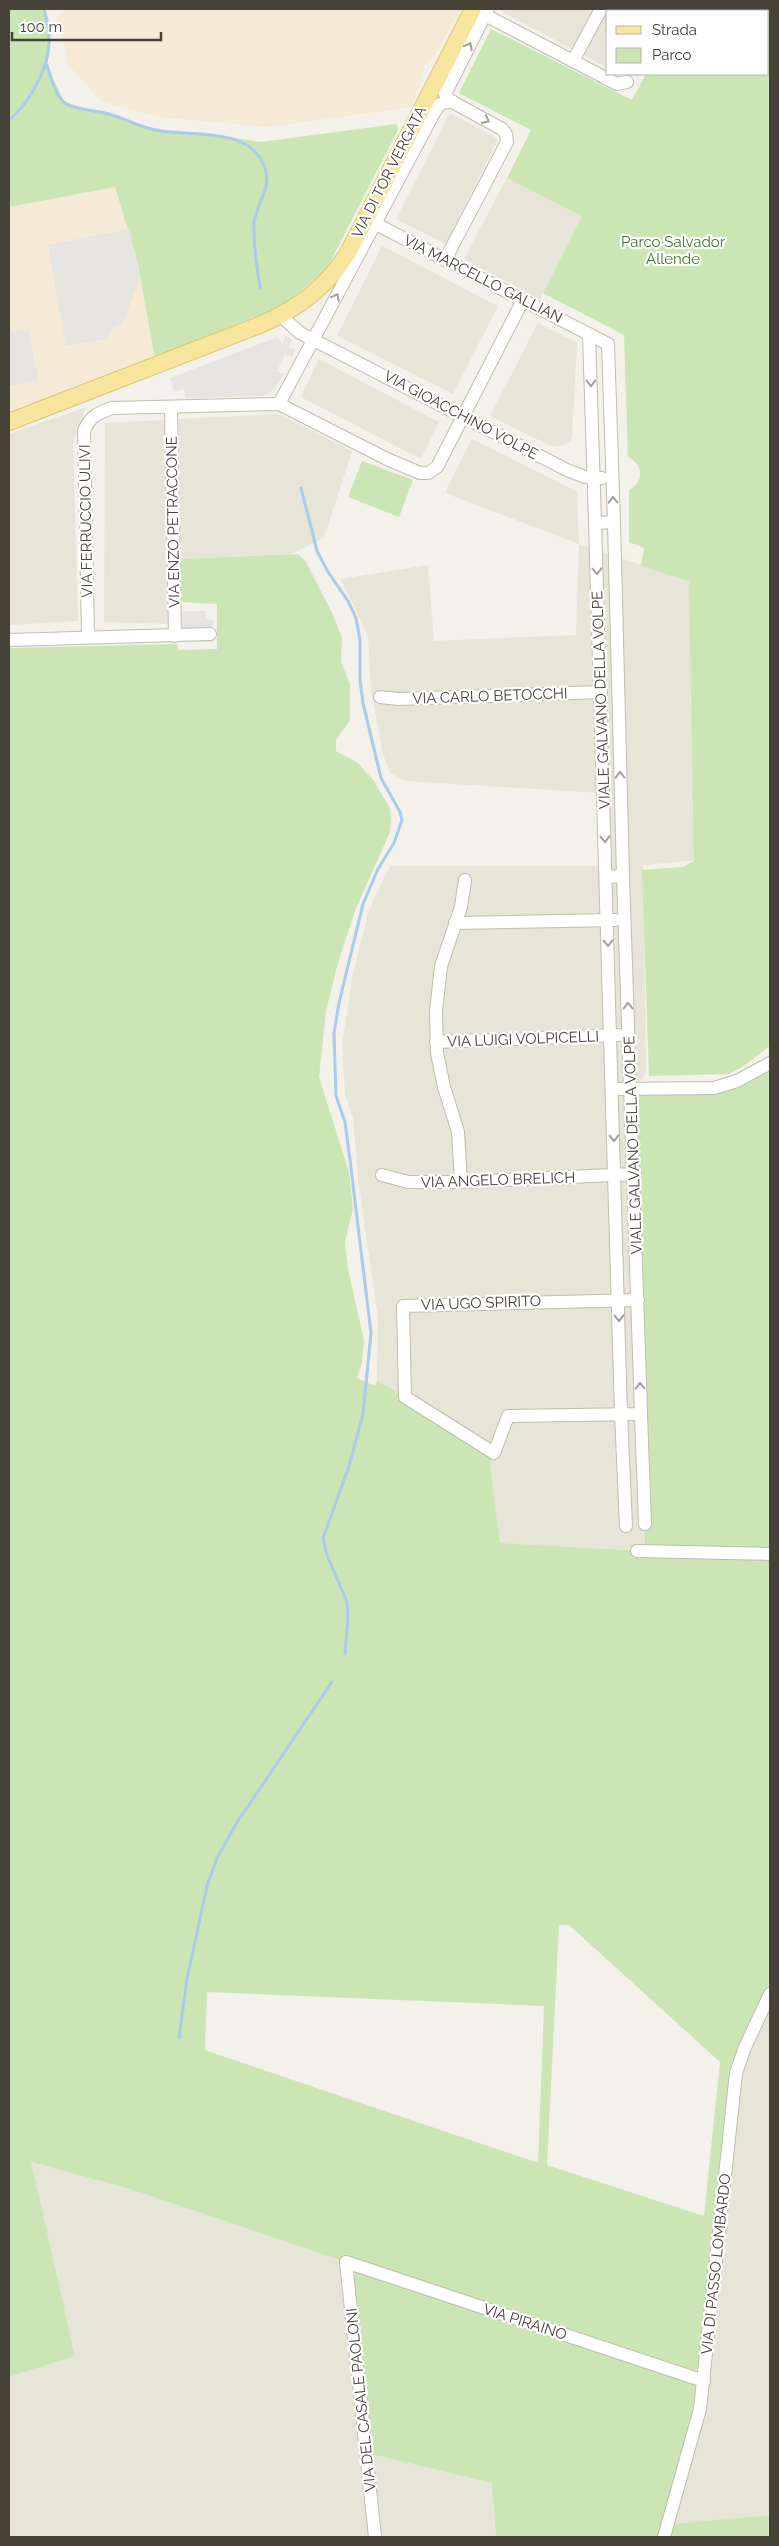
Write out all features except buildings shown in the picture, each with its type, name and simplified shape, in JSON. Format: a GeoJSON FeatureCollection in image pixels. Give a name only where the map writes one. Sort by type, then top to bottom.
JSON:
{"type":"FeatureCollection","features":[{"type":"Feature","properties":{"kind":"main road","name":"VIA DI TOR VERGATA"},"geometry":{"type":"LineString","coordinates":[[9,422],[280,315],[323,285],[345,258],[446,89],[482,11]]}},
{"type":"Feature","properties":{"kind":"street"},"geometry":{"type":"LineString","coordinates":[[573,61],[601,9]]}},
{"type":"Feature","properties":{"kind":"street"},"geometry":{"type":"LineString","coordinates":[[482,11],[618,84],[627,82]]}},
{"type":"Feature","properties":{"kind":"street"},"geometry":{"type":"LineString","coordinates":[[445,260],[507,142],[506,134],[502,129],[446,89]]}},
{"type":"Feature","properties":{"kind":"street","name":"VIA DI TOR VERGATA"},"geometry":{"type":"LineString","coordinates":[[279,404],[440,104],[446,89]]}},
{"type":"Feature","properties":{"kind":"street","name":"VIA MARCELLO GALLIAN"},"geometry":{"type":"LineString","coordinates":[[376,224],[608,344],[614,522]]}},
{"type":"Feature","properties":{"kind":"street"},"geometry":{"type":"LineString","coordinates":[[279,404],[387,459],[425,474],[437,467],[524,300]]}},
{"type":"Feature","properties":{"kind":"street"},"geometry":{"type":"LineString","coordinates":[[280,315],[300,333],[313,340]]}},
{"type":"Feature","properties":{"kind":"street"},"geometry":{"type":"LineString","coordinates":[[589,334],[595,523],[614,522]]}},
{"type":"Feature","properties":{"kind":"street","name":"VIA GIOACCHINO VOLPE"},"geometry":{"type":"LineString","coordinates":[[313,340],[567,470],[594,478],[612,478]]}},
{"type":"Feature","properties":{"kind":"street","name":"VIA FERRUCCIO ULIVI"},"geometry":{"type":"LineString","coordinates":[[88,637],[84,431],[88,422],[96,413],[112,408],[279,404]]}},
{"type":"Feature","properties":{"kind":"street","name":"VIA ENZO PETRACCONE"},"geometry":{"type":"LineString","coordinates":[[171,408],[176,636]]}},
{"type":"Feature","properties":{"kind":"street","name":"VIALE GALVANO DELLA VOLPE"},"geometry":{"type":"LineString","coordinates":[[614,522],[623,876],[635,1174],[645,1524]]}},
{"type":"Feature","properties":{"kind":"street","name":"VIALE GALVANO DELLA VOLPE"},"geometry":{"type":"LineString","coordinates":[[595,523],[621,1414],[626,1526]]}},
{"type":"Feature","properties":{"kind":"street"},"geometry":{"type":"LineString","coordinates":[[9,640],[210,634]]}},
{"type":"Feature","properties":{"kind":"street","name":"VIA CARLO BETOCCHI"},"geometry":{"type":"LineString","coordinates":[[380,697],[398,699],[601,692]]}},
{"type":"Feature","properties":{"kind":"street"},"geometry":{"type":"LineString","coordinates":[[606,877],[623,876]]}},
{"type":"Feature","properties":{"kind":"street"},"geometry":{"type":"LineString","coordinates":[[461,1182],[458,1132],[443,1082],[436,1042],[438,976],[462,902],[465,880]]}},
{"type":"Feature","properties":{"kind":"street"},"geometry":{"type":"LineString","coordinates":[[455,923],[625,920]]}},
{"type":"Feature","properties":{"kind":"street","name":"VIA LUIGI VOLPICELLI"},"geometry":{"type":"LineString","coordinates":[[436,1042],[630,1035]]}},
{"type":"Feature","properties":{"kind":"street"},"geometry":{"type":"LineString","coordinates":[[613,1089],[714,1088],[737,1082],[770,1063]]}},
{"type":"Feature","properties":{"kind":"street","name":"VIA ANGELO BRELICH"},"geometry":{"type":"LineString","coordinates":[[382,1175],[404,1182],[461,1182],[635,1174]]}},
{"type":"Feature","properties":{"kind":"street","name":"VIA UGO SPIRITO"},"geometry":{"type":"LineString","coordinates":[[621,1414],[508,1416],[492,1459],[406,1398],[403,1306],[618,1299],[638,1300]]}},
{"type":"Feature","properties":{"kind":"street"},"geometry":{"type":"LineString","coordinates":[[621,1414],[641,1414]]}},
{"type":"Feature","properties":{"kind":"street"},"geometry":{"type":"LineString","coordinates":[[637,1551],[770,1554]]}},
{"type":"Feature","properties":{"kind":"street","name":"VIA DI PASSO LOMBARDO"},"geometry":{"type":"LineString","coordinates":[[664,2537],[693,2442],[704,2381],[735,2079],[745,2047],[770,1994]]}},
{"type":"Feature","properties":{"kind":"street","name":"VIA PIRAINO"},"geometry":{"type":"LineString","coordinates":[[346,2262],[704,2381]]}},
{"type":"Feature","properties":{"kind":"street","name":"VIA DEL CASALE PAOLONI"},"geometry":{"type":"LineString","coordinates":[[346,2262],[375,2537]]}},
{"type":"Feature","properties":{"kind":"shaded area"},"geometry":{"type":"Polygon","coordinates":[[[68,9],[461,9],[442,43],[425,66],[412,107],[268,127],[158,117],[99,100],[68,64],[57,17],[68,9]]]}},
{"type":"Feature","properties":{"kind":"shaded area"},"geometry":{"type":"Polygon","coordinates":[[[497,9],[596,9],[574,50],[497,9]]]}},
{"type":"Feature","properties":{"kind":"shaded area"},"geometry":{"type":"Polygon","coordinates":[[[607,9],[678,9],[678,10],[607,9]]]}},
{"type":"Feature","properties":{"kind":"shaded area"},"geometry":{"type":"Polygon","coordinates":[[[606,11],[606,67],[582,54],[606,11]]]}},
{"type":"Feature","properties":{"kind":"shaded area"},"geometry":{"type":"Polygon","coordinates":[[[450,113],[498,139],[446,244],[396,219],[450,113]]]}},
{"type":"Feature","properties":{"kind":"shaded area"},"geometry":{"type":"Polygon","coordinates":[[[507,178],[582,216],[540,299],[464,259],[507,178]]]}},
{"type":"Feature","properties":{"kind":"shaded area"},"geometry":{"type":"Polygon","coordinates":[[[115,187],[137,260],[155,358],[9,413],[9,207],[115,187]]]}},
{"type":"Feature","properties":{"kind":"shaded area"},"geometry":{"type":"Polygon","coordinates":[[[129,229],[140,278],[122,324],[113,326],[107,339],[66,346],[48,245],[129,229]]]}},
{"type":"Feature","properties":{"kind":"shaded area"},"geometry":{"type":"Polygon","coordinates":[[[382,246],[498,306],[453,394],[337,336],[382,246]]]}},
{"type":"Feature","properties":{"kind":"shaded area"},"geometry":{"type":"Polygon","coordinates":[[[538,323],[577,343],[572,436],[571,440],[562,446],[551,446],[490,416],[538,323]]]}},
{"type":"Feature","properties":{"kind":"shaded area"},"geometry":{"type":"Polygon","coordinates":[[[28,329],[38,380],[9,386],[9,333],[28,329]]]}},
{"type":"Feature","properties":{"kind":"shaded area"},"geometry":{"type":"Polygon","coordinates":[[[286,336],[292,340],[289,347],[295,350],[292,357],[285,355],[277,371],[284,374],[275,388],[269,393],[262,396],[185,398],[184,389],[174,391],[170,378],[278,337],[282,344],[286,336]]]}},
{"type":"Feature","properties":{"kind":"shaded area"},"geometry":{"type":"Polygon","coordinates":[[[319,359],[439,422],[421,459],[301,397],[319,359]]]}},
{"type":"Feature","properties":{"kind":"shaded area"},"geometry":{"type":"Polygon","coordinates":[[[86,407],[73,442],[78,621],[9,625],[9,434],[86,407]]]}},
{"type":"Feature","properties":{"kind":"shaded area"},"geometry":{"type":"Polygon","coordinates":[[[279,414],[352,451],[324,538],[291,554],[180,559],[179,419],[279,414]]]}},
{"type":"Feature","properties":{"kind":"shaded area"},"geometry":{"type":"Polygon","coordinates":[[[165,420],[170,624],[104,622],[105,423],[165,420]]]}},
{"type":"Feature","properties":{"kind":"shaded area"},"geometry":{"type":"Polygon","coordinates":[[[472,439],[577,492],[579,544],[445,493],[472,439]]]}},
{"type":"Feature","properties":{"kind":"shaded area"},"geometry":{"type":"Polygon","coordinates":[[[579,544],[689,581],[697,860],[643,865],[646,1074],[632,1089],[645,1551],[500,1543],[490,1465],[494,1453],[377,1380],[378,1318],[359,1186],[353,1118],[345,1094],[342,1045],[353,974],[369,910],[390,866],[606,866],[601,793],[406,781],[390,773],[383,754],[371,690],[368,636],[341,579],[428,565],[434,641],[576,635],[579,544]]]}},
{"type":"Feature","properties":{"kind":"shaded area"},"geometry":{"type":"Polygon","coordinates":[[[182,611],[205,611],[205,619],[213,620],[213,642],[182,641],[182,611]]]}},
{"type":"Feature","properties":{"kind":"shaded area"},"geometry":{"type":"Polygon","coordinates":[[[770,1994],[770,2515],[668,2525],[693,2442],[733,2096],[770,1994]]]}},
{"type":"Feature","properties":{"kind":"shaded area"},"geometry":{"type":"Polygon","coordinates":[[[30,2162],[130,2189],[346,2262],[367,2452],[492,2483],[496,2537],[9,2537],[9,2377],[75,2356],[30,2162]]]}},
{"type":"Feature","properties":{"kind":"green space"},"geometry":{"type":"Polygon","coordinates":[[[9,9],[44,9],[51,43],[47,65],[64,102],[168,132],[201,133],[261,142],[396,124],[398,126],[397,132],[326,270],[290,300],[258,319],[254,317],[155,358],[137,260],[115,187],[9,207],[9,9]]]}},
{"type":"Feature","properties":{"kind":"green space","name":"Parco Salvador Allende"},"geometry":{"type":"Polygon","coordinates":[[[770,9],[770,1046],[745,1065],[729,1074],[649,1076],[642,870],[683,867],[694,861],[689,581],[641,566],[644,548],[629,542],[629,490],[638,482],[640,473],[637,464],[628,457],[624,335],[543,293],[582,216],[507,178],[531,130],[459,93],[491,29],[632,100],[645,75],[769,75],[769,10],[678,10],[770,9]]]}},
{"type":"Feature","properties":{"kind":"green space"},"geometry":{"type":"Polygon","coordinates":[[[362,461],[413,480],[399,517],[348,497],[362,461]]]}},
{"type":"Feature","properties":{"kind":"green space"},"geometry":{"type":"Polygon","coordinates":[[[298,554],[306,562],[333,615],[342,638],[341,662],[350,684],[350,720],[336,740],[336,751],[358,763],[374,781],[390,808],[391,820],[390,832],[356,908],[337,966],[326,1011],[319,1077],[349,1172],[353,1209],[345,1242],[348,1269],[364,1341],[362,1363],[357,1378],[375,1386],[377,1380],[494,1453],[490,1465],[500,1543],[645,1551],[632,1089],[722,1086],[770,1062],[770,1986],[741,2042],[701,2366],[692,2373],[346,2262],[130,2189],[31,2162],[75,2356],[9,2377],[9,648],[177,644],[179,650],[217,649],[217,604],[180,602],[180,559],[298,554]],[[559,1925],[547,2165],[704,2216],[720,2062],[569,1925],[559,1925]],[[207,1992],[205,2050],[538,2163],[544,2006],[207,1992]]]}},
{"type":"Feature","properties":{"kind":"green space"},"geometry":{"type":"Polygon","coordinates":[[[352,2270],[700,2384],[661,2537],[496,2537],[492,2483],[372,2454],[352,2270]]]}},
{"type":"Feature","properties":{"kind":"green space"},"geometry":{"type":"Polygon","coordinates":[[[770,2515],[770,2537],[671,2537],[674,2524],[770,2515]]]}},
{"type":"Feature","properties":{"kind":"waterway"},"geometry":{"type":"LineString","coordinates":[[9,120],[29,98],[46,63],[49,32],[44,9]]}},
{"type":"Feature","properties":{"kind":"waterway"},"geometry":{"type":"LineString","coordinates":[[47,65],[58,95],[69,105],[112,115],[155,130],[232,139],[246,145],[257,154],[267,176],[267,183],[254,223],[260,288]]}},
{"type":"Feature","properties":{"kind":"waterway"},"geometry":{"type":"LineString","coordinates":[[301,488],[317,551],[328,572],[348,601],[356,618],[360,640],[360,680],[363,703],[381,778],[400,812],[402,820],[394,843],[378,869],[363,904],[339,1003],[334,1033],[336,1096],[345,1122],[371,1333],[363,1414],[349,1466],[323,1538],[327,1555],[347,1602],[348,1618],[345,1654]]}},
{"type":"Feature","properties":{"kind":"waterway"},"geometry":{"type":"LineString","coordinates":[[179,2038],[187,1979],[207,1886],[217,1858],[236,1824],[332,1682]]}}]}
